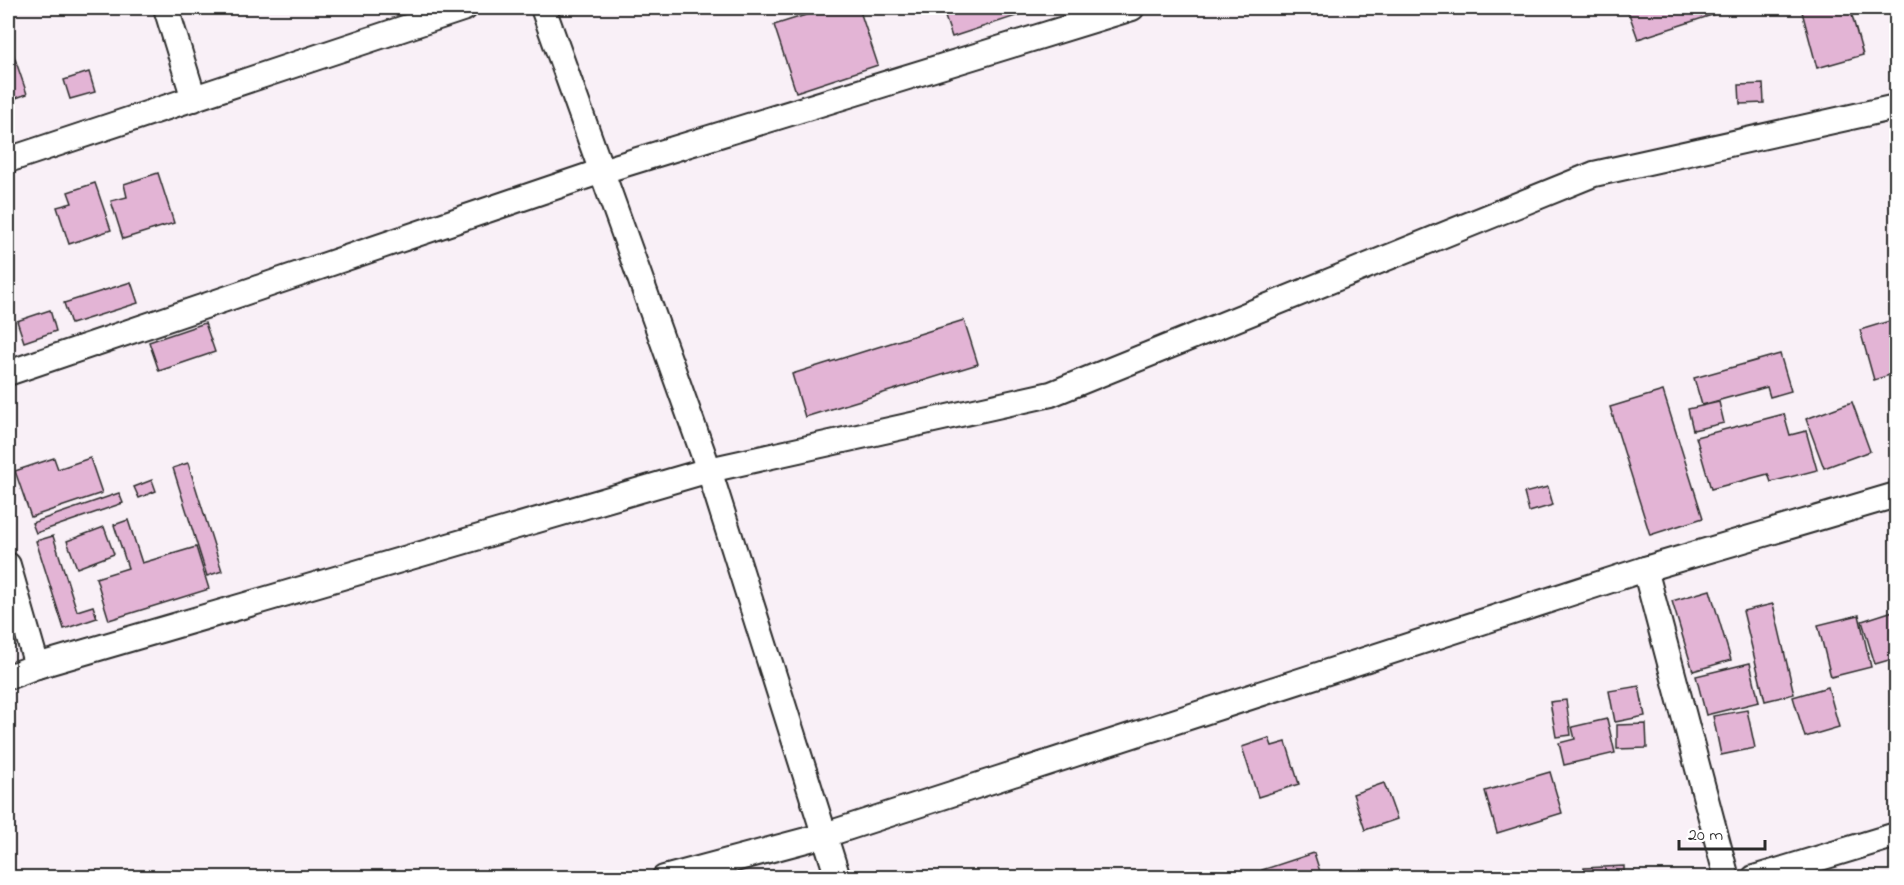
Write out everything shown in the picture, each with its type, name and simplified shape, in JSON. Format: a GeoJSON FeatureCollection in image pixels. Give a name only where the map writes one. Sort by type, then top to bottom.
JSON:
{"type":"FeatureCollection","features":[{"type":"Feature","properties":{"kind":"street"},"geometry":{"type":"LineString","coordinates":[[166,8],[194,99]]}},
{"type":"Feature","properties":{"kind":"street"},"geometry":{"type":"LineString","coordinates":[[8,160],[465,8]]}},
{"type":"Feature","properties":{"kind":"street"},"geometry":{"type":"LineString","coordinates":[[543,8],[709,470],[838,878]]}},
{"type":"Feature","properties":{"kind":"street"},"geometry":{"type":"LineString","coordinates":[[8,373],[602,171],[1132,8]]}},
{"type":"Feature","properties":{"kind":"street"},"geometry":{"type":"LineString","coordinates":[[8,677],[37,666],[709,470],[1051,394],[1594,174],[1896,107]]}},
{"type":"Feature","properties":{"kind":"street"},"geometry":{"type":"LineString","coordinates":[[664,878],[825,834],[1645,569],[1896,495]]}},
{"type":"Feature","properties":{"kind":"street"},"geometry":{"type":"LineString","coordinates":[[8,566],[37,666]]}},
{"type":"Feature","properties":{"kind":"street"},"geometry":{"type":"LineString","coordinates":[[1645,569],[1727,878]]}},
{"type":"Feature","properties":{"kind":"street"},"geometry":{"type":"LineString","coordinates":[[1754,878],[1896,835]]}},
{"type":"Feature","properties":{"kind":"building"},"geometry":{"type":"Polygon","coordinates":[[[828,8],[859,8],[878,65],[796,92],[774,25],[828,8]]]}},
{"type":"Feature","properties":{"kind":"building"},"geometry":{"type":"Polygon","coordinates":[[[942,8],[1040,8],[952,37],[942,8]]]}},
{"type":"Feature","properties":{"kind":"building"},"geometry":{"type":"Polygon","coordinates":[[[1627,8],[1713,8],[1715,14],[1638,39],[1627,8]]]}},
{"type":"Feature","properties":{"kind":"building"},"geometry":{"type":"Polygon","coordinates":[[[1801,8],[1850,8],[1863,55],[1817,68],[1801,8]]]}},
{"type":"Feature","properties":{"kind":"building"},"geometry":{"type":"Polygon","coordinates":[[[12,50],[27,94],[8,101],[8,51],[12,50]]]}},
{"type":"Feature","properties":{"kind":"building"},"geometry":{"type":"Polygon","coordinates":[[[89,72],[95,92],[70,99],[64,80],[89,72]]]}},
{"type":"Feature","properties":{"kind":"building"},"geometry":{"type":"Polygon","coordinates":[[[1763,84],[1764,103],[1740,104],[1739,85],[1763,84]]]}},
{"type":"Feature","properties":{"kind":"building"},"geometry":{"type":"Polygon","coordinates":[[[158,173],[174,223],[123,239],[111,201],[127,197],[124,184],[158,173]]]}},
{"type":"Feature","properties":{"kind":"building"},"geometry":{"type":"Polygon","coordinates":[[[95,183],[111,230],[69,244],[57,207],[72,203],[68,192],[95,183]]]}},
{"type":"Feature","properties":{"kind":"building"},"geometry":{"type":"Polygon","coordinates":[[[131,282],[138,303],[71,324],[64,303],[131,282]]]}},
{"type":"Feature","properties":{"kind":"building"},"geometry":{"type":"Polygon","coordinates":[[[50,310],[56,331],[24,342],[17,321],[50,310]]]}},
{"type":"Feature","properties":{"kind":"building"},"geometry":{"type":"Polygon","coordinates":[[[1896,319],[1896,373],[1874,380],[1860,330],[1896,319]]]}},
{"type":"Feature","properties":{"kind":"building"},"geometry":{"type":"Polygon","coordinates":[[[964,320],[978,364],[805,417],[792,374],[964,320]]]}},
{"type":"Feature","properties":{"kind":"building"},"geometry":{"type":"Polygon","coordinates":[[[205,323],[215,352],[159,371],[149,342],[205,323]]]}},
{"type":"Feature","properties":{"kind":"building"},"geometry":{"type":"Polygon","coordinates":[[[1780,354],[1791,391],[1770,397],[1767,387],[1702,405],[1694,378],[1780,354]]]}},
{"type":"Feature","properties":{"kind":"building"},"geometry":{"type":"Polygon","coordinates":[[[1663,391],[1703,518],[1650,535],[1610,407],[1663,391]]]}},
{"type":"Feature","properties":{"kind":"building"},"geometry":{"type":"Polygon","coordinates":[[[1719,402],[1724,423],[1693,430],[1688,409],[1719,402]]]}},
{"type":"Feature","properties":{"kind":"building"},"geometry":{"type":"Polygon","coordinates":[[[1852,402],[1870,451],[1824,468],[1806,419],[1852,402]]]}},
{"type":"Feature","properties":{"kind":"building"},"geometry":{"type":"Polygon","coordinates":[[[1784,414],[1790,435],[1806,431],[1817,470],[1771,482],[1768,474],[1711,489],[1696,437],[1784,414]]]}},
{"type":"Feature","properties":{"kind":"building"},"geometry":{"type":"Polygon","coordinates":[[[54,458],[58,469],[90,458],[102,493],[31,517],[15,471],[54,458]]]}},
{"type":"Feature","properties":{"kind":"building"},"geometry":{"type":"Polygon","coordinates":[[[188,463],[222,571],[207,576],[173,468],[188,463]]]}},
{"type":"Feature","properties":{"kind":"building"},"geometry":{"type":"Polygon","coordinates":[[[152,480],[156,491],[139,498],[134,487],[152,480]]]}},
{"type":"Feature","properties":{"kind":"building"},"geometry":{"type":"Polygon","coordinates":[[[1548,487],[1553,505],[1529,512],[1524,493],[1548,487]]]}},
{"type":"Feature","properties":{"kind":"building"},"geometry":{"type":"Polygon","coordinates":[[[119,493],[123,503],[36,533],[32,523],[119,493]]]}},
{"type":"Feature","properties":{"kind":"building"},"geometry":{"type":"Polygon","coordinates":[[[128,520],[142,563],[196,547],[209,589],[109,620],[96,578],[128,568],[114,525],[128,520]]]}},
{"type":"Feature","properties":{"kind":"building"},"geometry":{"type":"Polygon","coordinates":[[[104,527],[114,554],[77,568],[67,541],[104,527]]]}},
{"type":"Feature","properties":{"kind":"building"},"geometry":{"type":"Polygon","coordinates":[[[53,536],[77,611],[93,606],[97,618],[64,629],[36,541],[53,536]]]}},
{"type":"Feature","properties":{"kind":"building"},"geometry":{"type":"Polygon","coordinates":[[[1710,590],[1731,660],[1693,671],[1672,601],[1710,590]]]}},
{"type":"Feature","properties":{"kind":"building"},"geometry":{"type":"Polygon","coordinates":[[[1773,604],[1794,694],[1765,701],[1743,611],[1773,604]]]}},
{"type":"Feature","properties":{"kind":"building"},"geometry":{"type":"Polygon","coordinates":[[[1893,611],[1896,622],[1896,658],[1875,664],[1862,621],[1893,611]]]}},
{"type":"Feature","properties":{"kind":"building"},"geometry":{"type":"Polygon","coordinates":[[[1859,615],[1871,667],[1831,677],[1818,625],[1859,615]]]}},
{"type":"Feature","properties":{"kind":"building"},"geometry":{"type":"Polygon","coordinates":[[[1750,663],[1759,702],[1706,715],[1696,676],[1750,663]]]}},
{"type":"Feature","properties":{"kind":"building"},"geometry":{"type":"Polygon","coordinates":[[[1639,686],[1645,716],[1615,722],[1609,691],[1639,686]]]}},
{"type":"Feature","properties":{"kind":"building"},"geometry":{"type":"Polygon","coordinates":[[[1828,687],[1839,727],[1805,737],[1793,697],[1828,687]]]}},
{"type":"Feature","properties":{"kind":"building"},"geometry":{"type":"Polygon","coordinates":[[[1566,700],[1571,735],[1556,737],[1550,702],[1566,700]]]}},
{"type":"Feature","properties":{"kind":"building"},"geometry":{"type":"Polygon","coordinates":[[[1747,710],[1755,748],[1721,755],[1713,716],[1747,710]]]}},
{"type":"Feature","properties":{"kind":"building"},"geometry":{"type":"Polygon","coordinates":[[[1607,719],[1615,753],[1564,765],[1559,743],[1575,739],[1572,727],[1607,719]]]}},
{"type":"Feature","properties":{"kind":"building"},"geometry":{"type":"Polygon","coordinates":[[[1646,724],[1647,748],[1617,749],[1617,725],[1646,724]]]}},
{"type":"Feature","properties":{"kind":"building"},"geometry":{"type":"Polygon","coordinates":[[[1269,738],[1272,746],[1286,742],[1299,784],[1258,797],[1242,747],[1269,738]]]}},
{"type":"Feature","properties":{"kind":"building"},"geometry":{"type":"Polygon","coordinates":[[[1550,772],[1562,813],[1497,833],[1485,791],[1550,772]]]}},
{"type":"Feature","properties":{"kind":"building"},"geometry":{"type":"Polygon","coordinates":[[[1384,783],[1397,819],[1365,830],[1353,794],[1384,783]]]}},
{"type":"Feature","properties":{"kind":"building"},"geometry":{"type":"Polygon","coordinates":[[[1314,853],[1322,878],[1265,878],[1262,870],[1314,853]]]}},
{"type":"Feature","properties":{"kind":"building"},"geometry":{"type":"Polygon","coordinates":[[[1624,866],[1624,878],[1585,878],[1584,868],[1624,866]]]}}]}
